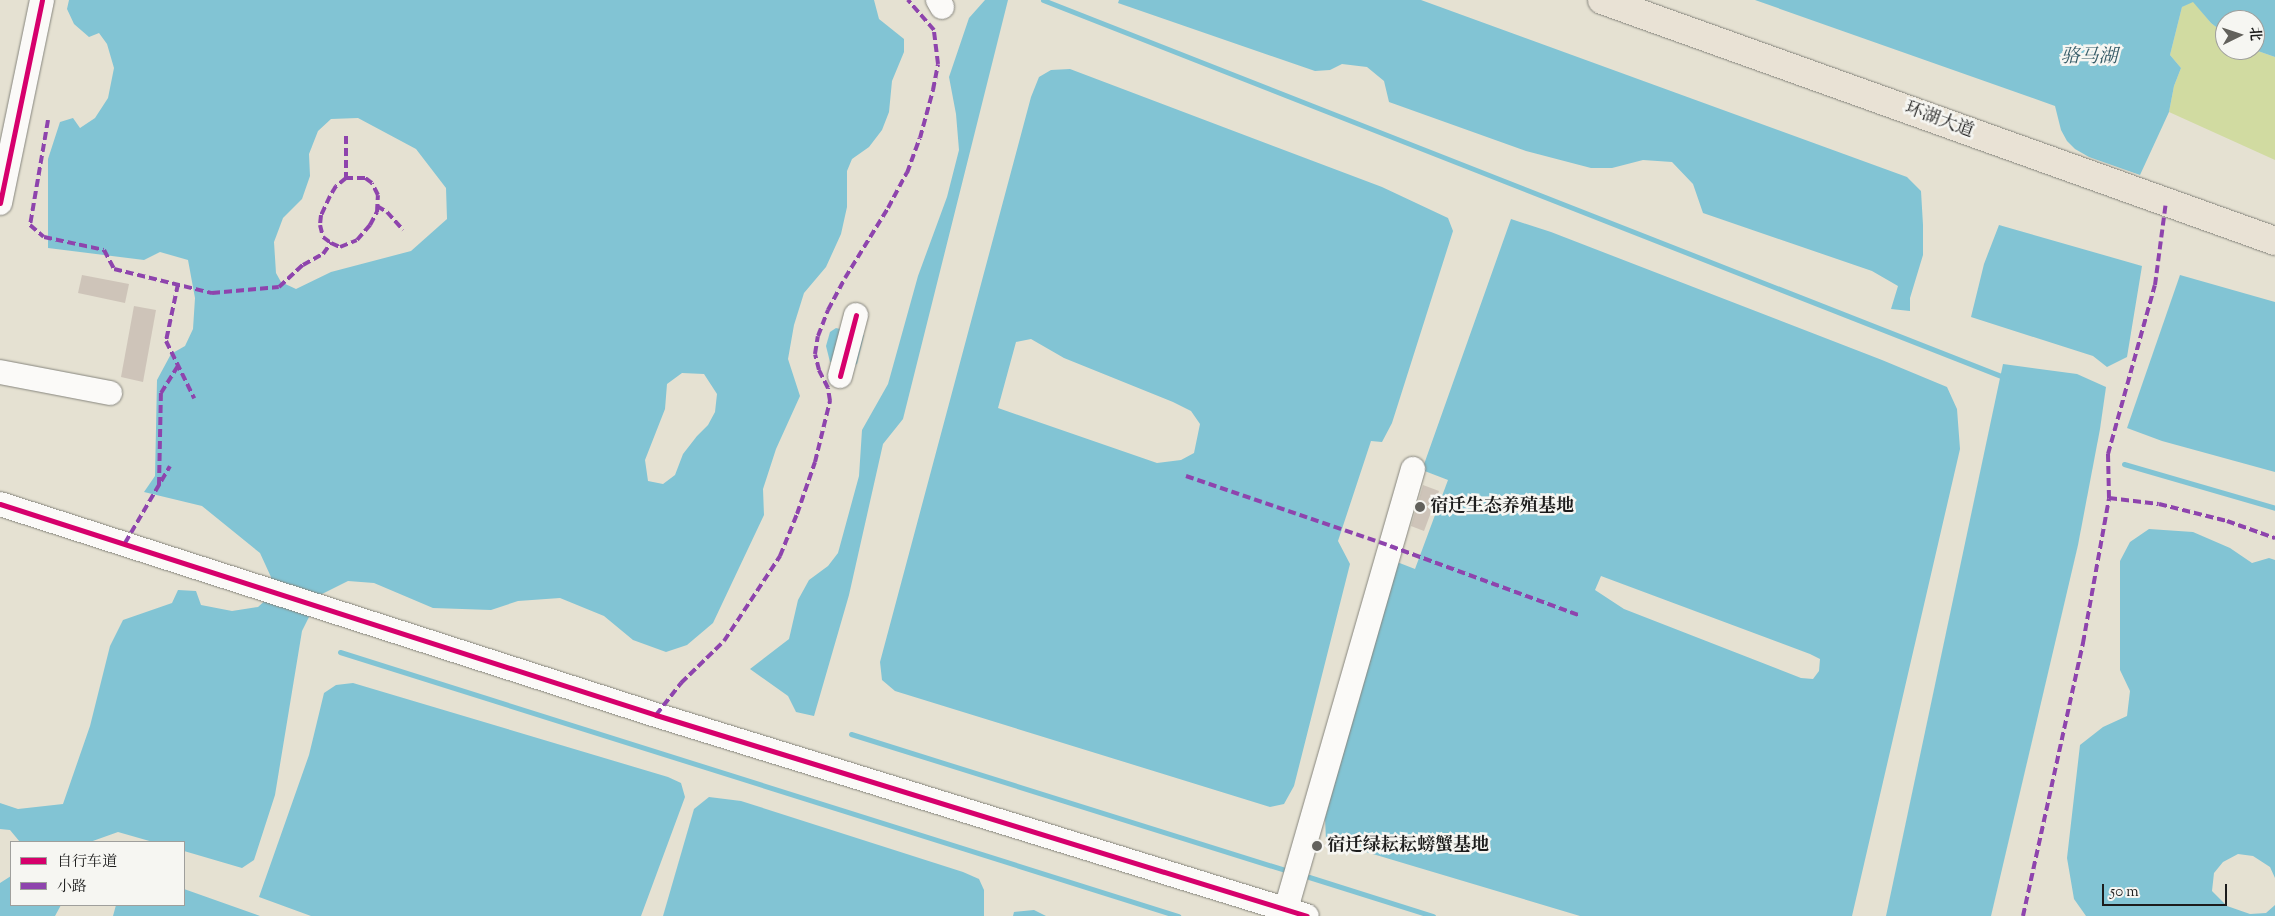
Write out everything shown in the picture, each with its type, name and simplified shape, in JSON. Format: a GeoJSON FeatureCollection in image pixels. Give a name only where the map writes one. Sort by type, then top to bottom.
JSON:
{"type":"FeatureCollection","features":[{"type":"Feature","properties":{"kind":"main road","name":"环湖大道"},"geometry":{"type":"LineString","coordinates":[[1602,0],[2275,242]]}},
{"type":"Feature","properties":{"kind":"street"},"geometry":{"type":"LineString","coordinates":[[0,202],[42,0]]}},
{"type":"Feature","properties":{"kind":"street"},"geometry":{"type":"LineString","coordinates":[[840,376],[856,315]]}},
{"type":"Feature","properties":{"kind":"street"},"geometry":{"type":"LineString","coordinates":[[0,372],[110,393]]}},
{"type":"Feature","properties":{"kind":"street"},"geometry":{"type":"LineString","coordinates":[[0,504],[666,718],[1297,913],[1413,469]]}},
{"type":"Feature","properties":{"kind":"green space"},"geometry":{"type":"Polygon","coordinates":[[[2193,1],[2215,26],[2215,60],[2265,60],[2265,54],[2275,57],[2275,160],[2169,112],[2174,86],[2181,68],[2170,55],[2182,7],[2193,1]]]}},
{"type":"Feature","properties":{"kind":"water"},"geometry":{"type":"Polygon","coordinates":[[[69,0],[874,0],[879,19],[904,39],[904,52],[892,81],[889,112],[882,130],[869,147],[852,159],[847,171],[847,207],[841,234],[826,267],[804,293],[794,325],[788,359],[800,396],[776,449],[763,489],[764,515],[713,623],[687,645],[666,652],[633,640],[604,616],[560,598],[518,601],[491,610],[433,608],[374,583],[348,581],[320,595],[302,631],[275,795],[254,860],[242,868],[185,851],[185,841],[150,841],[118,832],[93,841],[19,841],[10,830],[0,829],[0,803],[18,809],[63,804],[90,726],[110,646],[123,620],[172,603],[178,590],[196,591],[201,605],[232,611],[258,607],[268,598],[271,577],[260,553],[202,506],[144,492],[155,476],[157,380],[171,354],[185,346],[193,329],[195,298],[188,260],[160,252],[144,260],[48,248],[48,159],[60,122],[73,118],[80,128],[95,118],[108,98],[114,68],[107,44],[99,33],[89,37],[74,24],[67,9],[69,0]],[[358,118],[331,119],[318,131],[309,154],[310,176],[302,199],[283,218],[274,242],[276,273],[281,282],[296,289],[331,272],[411,251],[447,219],[446,188],[416,149],[358,118]],[[682,373],[667,384],[665,409],[645,460],[648,481],[663,484],[675,475],[683,454],[708,425],[715,412],[717,394],[704,374],[682,373]]]}},
{"type":"Feature","properties":{"kind":"water"},"geometry":{"type":"Polygon","coordinates":[[[985,0],[1008,0],[903,419],[883,444],[849,595],[814,716],[796,712],[788,696],[750,669],[789,639],[798,600],[809,580],[828,566],[838,553],[859,476],[862,430],[888,384],[918,276],[947,197],[959,150],[956,114],[949,77],[969,18],[985,0]]]}},
{"type":"Feature","properties":{"kind":"water"},"geometry":{"type":"Polygon","coordinates":[[[1119,0],[1421,0],[1907,177],[1921,191],[1923,225],[1923,255],[1910,298],[1910,311],[1891,309],[1898,286],[1872,271],[1703,213],[1693,184],[1672,162],[1643,160],[1612,168],[1591,168],[1526,151],[1389,102],[1384,81],[1367,67],[1342,64],[1330,70],[1315,71],[1118,3],[1119,0]]]}},
{"type":"Feature","properties":{"kind":"water","name":"骆马湖"},"geometry":{"type":"Polygon","coordinates":[[[1755,0],[2275,0],[2275,57],[2265,54],[2265,10],[2215,10],[2215,26],[2193,2],[2182,7],[2170,55],[2181,68],[2174,86],[2169,112],[2140,175],[2089,157],[2075,149],[2067,141],[2061,130],[2055,106],[1755,0]]]}},
{"type":"Feature","properties":{"kind":"water"},"geometry":{"type":"Polygon","coordinates":[[[1070,69],[1382,187],[1448,218],[1453,231],[1392,423],[1382,442],[1371,441],[1338,541],[1350,564],[1294,786],[1284,804],[1270,807],[895,691],[882,680],[880,662],[1031,97],[1039,77],[1051,70],[1070,69]],[[1031,339],[1016,342],[998,408],[1157,463],[1181,460],[1194,453],[1200,424],[1191,411],[1064,358],[1031,339]]]}},
{"type":"Feature","properties":{"kind":"water"},"geometry":{"type":"Polygon","coordinates":[[[1511,219],[1551,232],[1947,387],[1957,409],[1960,449],[1852,916],[1580,916],[1326,840],[1325,818],[1397,562],[1415,569],[1448,480],[1422,470],[1511,219]],[[1601,576],[1595,590],[1624,609],[1801,678],[1813,679],[1819,671],[1820,659],[1601,576]]]}},
{"type":"Feature","properties":{"kind":"water"},"geometry":{"type":"Polygon","coordinates":[[[1999,225],[2142,266],[2127,357],[2107,367],[2093,356],[1971,317],[1984,264],[1999,225]]]}},
{"type":"Feature","properties":{"kind":"water"},"geometry":{"type":"Polygon","coordinates":[[[2180,275],[2275,302],[2275,472],[2162,441],[2127,428],[2180,275]]]}},
{"type":"Feature","properties":{"kind":"water"},"geometry":{"type":"Polygon","coordinates":[[[836,328],[864,335],[857,364],[852,367],[830,362],[826,346],[830,332],[836,328]]]}},
{"type":"Feature","properties":{"kind":"water"},"geometry":{"type":"Polygon","coordinates":[[[2003,364],[2077,374],[2106,387],[2078,545],[1991,916],[1886,916],[2003,364]]]}},
{"type":"Feature","properties":{"kind":"water"},"geometry":{"type":"Polygon","coordinates":[[[2149,529],[2193,532],[2230,548],[2252,563],[2269,558],[2275,560],[2275,878],[2270,867],[2253,856],[2238,854],[2223,862],[2214,873],[2212,891],[2227,906],[2250,914],[2266,913],[2275,905],[2275,916],[2086,916],[2074,899],[2067,858],[2080,745],[2103,727],[2127,716],[2130,691],[2120,670],[2120,561],[2130,542],[2149,529]]]}},
{"type":"Feature","properties":{"kind":"water"},"geometry":{"type":"Polygon","coordinates":[[[353,683],[668,777],[681,783],[685,797],[641,916],[311,916],[259,897],[309,755],[324,693],[336,685],[353,683]]]}},
{"type":"Feature","properties":{"kind":"water"},"geometry":{"type":"Polygon","coordinates":[[[709,797],[741,801],[963,872],[979,879],[984,890],[984,916],[663,916],[694,809],[709,797]]]}},
{"type":"Feature","properties":{"kind":"water"},"geometry":{"type":"Polygon","coordinates":[[[10,877],[10,906],[60,906],[55,916],[0,916],[0,883],[10,877]]]}},
{"type":"Feature","properties":{"kind":"water"},"geometry":{"type":"Polygon","coordinates":[[[185,889],[260,916],[113,916],[116,906],[185,906],[185,889]]]}},
{"type":"Feature","properties":{"kind":"water"},"geometry":{"type":"Polygon","coordinates":[[[1034,910],[1046,916],[1013,916],[1014,912],[1034,910]]]}},
{"type":"Feature","properties":{"kind":"pier"},"geometry":{"type":"Polygon","coordinates":[[[2092,159],[2142,176],[2139,178],[2091,161],[2092,159]]]}},
{"type":"Feature","properties":{"kind":"building"},"geometry":{"type":"Polygon","coordinates":[[[82,275],[129,284],[125,303],[78,293],[82,275]]]}},
{"type":"Feature","properties":{"kind":"building"},"geometry":{"type":"Polygon","coordinates":[[[134,306],[156,310],[143,382],[121,377],[134,306]]]}},
{"type":"Feature","properties":{"kind":"building"},"geometry":{"type":"Polygon","coordinates":[[[1423,485],[1439,491],[1424,531],[1411,526],[1423,485]]]}},
{"type":"Feature","properties":{"kind":"waterway"},"geometry":{"type":"LineString","coordinates":[[1043,0],[2006,378]]}},
{"type":"Feature","properties":{"kind":"waterway"},"geometry":{"type":"LineString","coordinates":[[2124,464],[2275,508]]}},
{"type":"Feature","properties":{"kind":"waterway"},"geometry":{"type":"LineString","coordinates":[[340,652],[1178,916]]}},
{"type":"Feature","properties":{"kind":"waterway"},"geometry":{"type":"LineString","coordinates":[[851,734],[1283,869]]}},
{"type":"Feature","properties":{"kind":"waterway"},"geometry":{"type":"LineString","coordinates":[[1309,877],[1433,916]]}},
{"type":"Feature","properties":{"kind":"marked path"},"geometry":{"type":"LineString","coordinates":[[656,715],[681,683],[724,641],[780,556],[797,514],[815,462],[830,401],[828,388],[819,370],[815,354],[818,336],[828,310],[845,278],[907,173],[920,138],[933,90],[938,64],[934,30],[908,0]]}},
{"type":"Feature","properties":{"kind":"marked path"},"geometry":{"type":"LineString","coordinates":[[48,120],[30,225],[44,237],[104,250],[114,269],[212,293],[279,287],[303,265],[323,254],[331,243],[340,247],[357,240],[370,225],[377,212],[378,195],[372,183],[365,178],[346,178],[336,186],[330,196],[321,215],[320,225],[323,237],[331,243]]}},
{"type":"Feature","properties":{"kind":"marked path"},"geometry":{"type":"LineString","coordinates":[[346,136],[346,178]]}},
{"type":"Feature","properties":{"kind":"marked path"},"geometry":{"type":"LineString","coordinates":[[2023,916],[2083,643],[2109,498],[2108,454],[2155,285],[2166,202]]}},
{"type":"Feature","properties":{"kind":"marked path"},"geometry":{"type":"LineString","coordinates":[[377,206],[387,212],[403,230]]}},
{"type":"Feature","properties":{"kind":"marked path"},"geometry":{"type":"LineString","coordinates":[[178,284],[166,341],[194,398]]}},
{"type":"Feature","properties":{"kind":"marked path"},"geometry":{"type":"LineString","coordinates":[[159,485],[161,393],[178,366]]}},
{"type":"Feature","properties":{"kind":"marked path"},"geometry":{"type":"LineString","coordinates":[[125,543],[170,466]]}},
{"type":"Feature","properties":{"kind":"marked path"},"geometry":{"type":"LineString","coordinates":[[1186,476],[1390,546],[1579,615]]}},
{"type":"Feature","properties":{"kind":"marked path"},"geometry":{"type":"LineString","coordinates":[[2109,498],[2159,504],[2227,521],[2275,538]]}},
{"type":"Feature","properties":{"kind":"cycle path"},"geometry":{"type":"LineString","coordinates":[[0,203],[42,0]]}},
{"type":"Feature","properties":{"kind":"cycle path"},"geometry":{"type":"LineString","coordinates":[[840,376],[856,315]]}},
{"type":"Feature","properties":{"kind":"cycle path"},"geometry":{"type":"LineString","coordinates":[[0,504],[656,715],[1307,916]]}},
{"type":"Feature","properties":{"kind":"place","name":"宿迁生态养殖基地"},"geometry":{"type":"Point","coordinates":[1420,507]}},
{"type":"Feature","properties":{"kind":"place","name":"宿迁绿耘耘螃蟹基地"},"geometry":{"type":"Point","coordinates":[1317,846]}}]}
